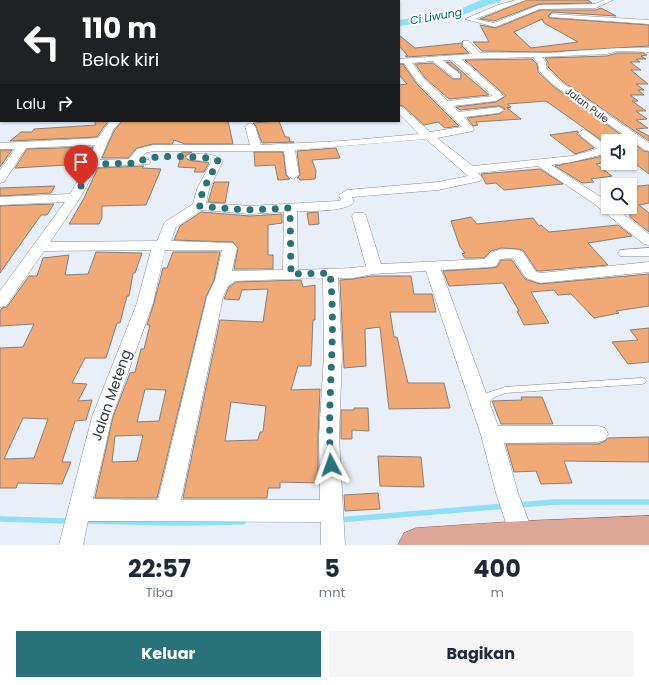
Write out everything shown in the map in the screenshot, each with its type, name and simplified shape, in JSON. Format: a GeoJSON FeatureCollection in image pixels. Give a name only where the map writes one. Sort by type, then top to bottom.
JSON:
{"type":"FeatureCollection","features":[{"type":"Feature","properties":{"kind":"main road"},"geometry":{"type":"LineString","coordinates":[[416,545],[521,532],[649,533]]}},
{"type":"Feature","properties":{"kind":"street"},"geometry":{"type":"LineString","coordinates":[[523,0],[510,3],[468,19],[494,25],[522,16],[538,16],[530,12],[538,8],[551,6],[600,5],[610,0]]}},
{"type":"Feature","properties":{"kind":"street"},"geometry":{"type":"LineString","coordinates":[[510,3],[538,8]]}},
{"type":"Feature","properties":{"kind":"street"},"geometry":{"type":"LineString","coordinates":[[551,6],[565,16]]}},
{"type":"Feature","properties":{"kind":"street"},"geometry":{"type":"LineString","coordinates":[[579,6],[597,17]]}},
{"type":"Feature","properties":{"kind":"street"},"geometry":{"type":"LineString","coordinates":[[558,23],[548,16],[597,17],[649,22]]}},
{"type":"Feature","properties":{"kind":"street"},"geometry":{"type":"LineString","coordinates":[[582,17],[588,24]]}},
{"type":"Feature","properties":{"kind":"street"},"geometry":{"type":"LineString","coordinates":[[466,43],[478,55]]}},
{"type":"Feature","properties":{"kind":"street"},"geometry":{"type":"LineString","coordinates":[[402,60],[478,55],[535,55],[607,52],[624,49],[649,50]]}},
{"type":"Feature","properties":{"kind":"street","name":"Jalan Pule"},"geometry":{"type":"LineString","coordinates":[[535,55],[542,62],[542,69],[558,84],[646,146]]}},
{"type":"Feature","properties":{"kind":"street"},"geometry":{"type":"LineString","coordinates":[[445,104],[496,98],[499,96],[474,76],[454,57]]}},
{"type":"Feature","properties":{"kind":"street"},"geometry":{"type":"LineString","coordinates":[[434,58],[457,76]]}},
{"type":"Feature","properties":{"kind":"street"},"geometry":{"type":"LineString","coordinates":[[93,164],[138,163],[142,160],[153,158],[256,148],[289,147],[428,136],[469,129],[457,115],[421,81],[412,68],[402,60]]}},
{"type":"Feature","properties":{"kind":"street"},"geometry":{"type":"LineString","coordinates":[[400,69],[412,68]]}},
{"type":"Feature","properties":{"kind":"street"},"geometry":{"type":"LineString","coordinates":[[205,153],[218,161],[203,190],[199,206],[245,210],[340,205],[348,202],[345,195],[347,194],[438,186],[476,178],[470,170],[428,136],[400,110]]}},
{"type":"Feature","properties":{"kind":"street"},"geometry":{"type":"LineString","coordinates":[[457,115],[499,110]]}},
{"type":"Feature","properties":{"kind":"street"},"geometry":{"type":"LineString","coordinates":[[0,302],[74,198],[93,164],[106,134],[114,122]]}},
{"type":"Feature","properties":{"kind":"street"},"geometry":{"type":"LineString","coordinates":[[250,126],[256,148]]}},
{"type":"Feature","properties":{"kind":"street"},"geometry":{"type":"LineString","coordinates":[[583,133],[601,146]]}},
{"type":"Feature","properties":{"kind":"street"},"geometry":{"type":"LineString","coordinates":[[0,146],[103,141]]}},
{"type":"Feature","properties":{"kind":"street"},"geometry":{"type":"LineString","coordinates":[[0,179],[22,146]]}},
{"type":"Feature","properties":{"kind":"street"},"geometry":{"type":"LineString","coordinates":[[289,147],[293,175]]}},
{"type":"Feature","properties":{"kind":"street"},"geometry":{"type":"LineString","coordinates":[[470,170],[572,159],[601,152]]}},
{"type":"Feature","properties":{"kind":"street"},"geometry":{"type":"LineString","coordinates":[[541,163],[597,200],[649,241]]}},
{"type":"Feature","properties":{"kind":"street"},"geometry":{"type":"LineString","coordinates":[[0,201],[74,198]]}},
{"type":"Feature","properties":{"kind":"street","name":"Jalan Meteng"},"geometry":{"type":"LineString","coordinates":[[71,545],[102,417],[145,303],[161,247],[170,225],[186,213],[199,206]]}},
{"type":"Feature","properties":{"kind":"street"},"geometry":{"type":"LineString","coordinates":[[290,208],[291,274]]}},
{"type":"Feature","properties":{"kind":"street"},"geometry":{"type":"LineString","coordinates":[[359,216],[374,263],[373,269]]}},
{"type":"Feature","properties":{"kind":"street"},"geometry":{"type":"LineString","coordinates":[[38,247],[228,246],[230,248],[223,280],[215,296],[167,511]]}},
{"type":"Feature","properties":{"kind":"street"},"geometry":{"type":"LineString","coordinates":[[624,253],[649,252]]}},
{"type":"Feature","properties":{"kind":"street"},"geometry":{"type":"LineString","coordinates":[[223,280],[231,276],[353,273],[373,269],[491,263],[492,258],[496,255],[510,254],[517,254],[532,275],[540,278],[649,267]]}},
{"type":"Feature","properties":{"kind":"street"},"geometry":{"type":"LineString","coordinates":[[432,266],[482,408],[507,494],[521,532]]}},
{"type":"Feature","properties":{"kind":"street"},"geometry":{"type":"LineString","coordinates":[[330,273],[333,355],[329,437],[333,543]]}},
{"type":"Feature","properties":{"kind":"street"},"geometry":{"type":"LineString","coordinates":[[491,435],[598,434]]}},
{"type":"Feature","properties":{"kind":"street"},"geometry":{"type":"LineString","coordinates":[[78,514],[167,511],[332,514]]}},
{"type":"Feature","properties":{"kind":"lane"},"geometry":{"type":"LineString","coordinates":[[482,408],[490,394],[505,390],[642,380]]}},
{"type":"Feature","properties":{"kind":"building"},"geometry":{"type":"Polygon","coordinates":[[[527,0],[588,0],[592,3],[539,4],[494,21],[480,19],[527,0]]]}},
{"type":"Feature","properties":{"kind":"building"},"geometry":{"type":"Polygon","coordinates":[[[601,8],[616,16],[552,12],[548,16],[550,18],[649,25],[649,46],[548,52],[482,51],[473,42],[489,42],[480,25],[496,28],[540,10],[596,10],[601,8]],[[542,19],[514,32],[531,48],[578,42],[544,23],[542,19]]]}},
{"type":"Feature","properties":{"kind":"building"},"geometry":{"type":"Polygon","coordinates":[[[400,36],[415,48],[462,43],[462,46],[469,53],[406,57],[405,56],[408,56],[400,47],[400,36]]]}},
{"type":"Feature","properties":{"kind":"building"},"geometry":{"type":"Polygon","coordinates":[[[617,53],[643,53],[647,55],[641,56],[646,59],[636,59],[640,62],[630,62],[641,70],[631,70],[648,84],[636,84],[644,90],[638,90],[644,95],[630,95],[638,101],[632,101],[646,111],[636,111],[647,119],[636,120],[648,128],[636,129],[649,136],[649,141],[562,81],[548,67],[548,62],[545,58],[607,56],[617,53]]]}},
{"type":"Feature","properties":{"kind":"building"},"geometry":{"type":"Polygon","coordinates":[[[532,59],[537,64],[538,72],[554,87],[620,134],[601,134],[601,140],[546,101],[507,104],[511,107],[507,108],[521,119],[476,122],[478,125],[473,126],[467,118],[499,114],[505,109],[499,106],[460,110],[456,107],[496,102],[506,96],[465,60],[532,59]]]}},
{"type":"Feature","properties":{"kind":"building"},"geometry":{"type":"Polygon","coordinates":[[[446,62],[451,62],[489,95],[449,99],[425,78],[415,64],[433,63],[453,79],[461,79],[461,73],[446,62]]]}},
{"type":"Feature","properties":{"kind":"building"},"geometry":{"type":"Polygon","coordinates":[[[400,64],[403,64],[417,84],[459,126],[445,128],[438,122],[424,125],[403,106],[400,105],[400,85],[407,84],[400,76],[400,64]]]}},
{"type":"Feature","properties":{"kind":"building"},"geometry":{"type":"Polygon","coordinates":[[[94,122],[107,122],[97,137],[10,141],[21,132],[32,132],[34,129],[96,125],[94,122]]]}},
{"type":"Feature","properties":{"kind":"building"},"geometry":{"type":"Polygon","coordinates":[[[121,122],[228,122],[233,144],[185,144],[174,140],[172,144],[153,144],[137,148],[128,158],[102,158],[114,131],[121,122]]]}},
{"type":"Feature","properties":{"kind":"building"},"geometry":{"type":"Polygon","coordinates":[[[279,122],[285,137],[289,137],[290,142],[294,142],[262,143],[256,126],[253,123],[279,122]]]}},
{"type":"Feature","properties":{"kind":"building"},"geometry":{"type":"Polygon","coordinates":[[[578,131],[577,134],[594,148],[575,154],[550,135],[578,131]]]}},
{"type":"Feature","properties":{"kind":"building"},"geometry":{"type":"Polygon","coordinates":[[[637,146],[644,151],[649,152],[649,174],[637,165],[637,146]]]}},
{"type":"Feature","properties":{"kind":"building"},"geometry":{"type":"Polygon","coordinates":[[[93,147],[85,164],[15,168],[27,149],[93,147]]]}},
{"type":"Feature","properties":{"kind":"building"},"geometry":{"type":"Polygon","coordinates":[[[336,148],[340,158],[312,160],[316,171],[315,179],[300,180],[297,178],[300,175],[297,151],[336,148]]]}},
{"type":"Feature","properties":{"kind":"building"},"geometry":{"type":"Polygon","coordinates":[[[0,150],[12,150],[0,167],[0,150]]]}},
{"type":"Feature","properties":{"kind":"building"},"geometry":{"type":"Polygon","coordinates":[[[182,152],[192,152],[185,156],[188,160],[209,163],[204,172],[194,172],[196,168],[178,167],[182,152]]]}},
{"type":"Feature","properties":{"kind":"building"},"geometry":{"type":"Polygon","coordinates":[[[254,152],[283,152],[286,175],[290,179],[278,180],[275,165],[255,166],[254,152]]]}},
{"type":"Feature","properties":{"kind":"building"},"geometry":{"type":"Polygon","coordinates":[[[601,156],[601,163],[596,164],[601,168],[601,170],[604,170],[612,176],[591,179],[594,182],[582,183],[555,166],[601,156]]]}},
{"type":"Feature","properties":{"kind":"building"},"geometry":{"type":"Polygon","coordinates":[[[144,166],[142,168],[161,169],[146,205],[102,206],[102,218],[99,224],[69,224],[83,200],[98,168],[144,166]]]}},
{"type":"Feature","properties":{"kind":"building"},"geometry":{"type":"Polygon","coordinates":[[[540,169],[563,184],[504,190],[496,183],[486,184],[481,174],[540,169]]]}},
{"type":"Feature","properties":{"kind":"building"},"geometry":{"type":"Polygon","coordinates":[[[214,182],[229,182],[225,203],[208,202],[214,182]]]}},
{"type":"Feature","properties":{"kind":"building"},"geometry":{"type":"Polygon","coordinates":[[[649,185],[649,203],[639,205],[649,213],[649,232],[630,217],[630,214],[637,214],[637,186],[649,185]]]}},
{"type":"Feature","properties":{"kind":"building"},"geometry":{"type":"Polygon","coordinates":[[[55,186],[51,193],[0,196],[0,188],[55,186]]]}},
{"type":"Feature","properties":{"kind":"building"},"geometry":{"type":"Polygon","coordinates":[[[54,204],[47,215],[41,215],[0,273],[0,206],[54,204]]]}},
{"type":"Feature","properties":{"kind":"building"},"geometry":{"type":"Polygon","coordinates":[[[201,212],[250,216],[282,214],[282,223],[268,225],[268,255],[273,255],[273,269],[234,269],[238,248],[233,242],[174,240],[180,226],[201,212]]]}},
{"type":"Feature","properties":{"kind":"building"},"geometry":{"type":"Polygon","coordinates":[[[318,212],[319,224],[309,225],[307,213],[318,212]]]}},
{"type":"Feature","properties":{"kind":"building"},"geometry":{"type":"Polygon","coordinates":[[[471,217],[477,224],[533,218],[539,226],[541,225],[549,232],[618,225],[632,236],[588,243],[608,265],[537,271],[523,250],[518,249],[501,248],[491,251],[484,258],[465,258],[462,254],[465,253],[460,247],[451,221],[471,217]]]}},
{"type":"Feature","properties":{"kind":"building"},"geometry":{"type":"Polygon","coordinates":[[[96,252],[142,253],[135,273],[133,273],[129,296],[127,296],[120,323],[117,323],[106,358],[85,358],[72,383],[87,384],[78,401],[92,400],[86,420],[75,421],[62,462],[71,462],[62,484],[18,483],[16,488],[0,488],[0,348],[23,347],[34,324],[0,326],[0,311],[2,308],[7,307],[29,276],[37,276],[43,258],[69,255],[65,275],[88,274],[96,252]],[[23,418],[4,459],[34,458],[48,419],[23,418]]]}},
{"type":"Feature","properties":{"kind":"building"},"geometry":{"type":"Polygon","coordinates":[[[173,252],[220,252],[214,280],[206,297],[157,498],[95,498],[113,417],[130,373],[135,372],[141,349],[144,349],[150,325],[147,325],[163,268],[167,268],[173,252]],[[145,389],[137,422],[159,421],[166,390],[145,389]],[[143,435],[115,436],[112,462],[137,461],[143,435]]]}},
{"type":"Feature","properties":{"kind":"building"},"geometry":{"type":"Polygon","coordinates":[[[501,260],[512,260],[525,279],[540,284],[649,274],[649,306],[616,311],[619,313],[594,318],[571,294],[558,295],[554,290],[531,292],[549,323],[524,325],[517,311],[519,311],[503,283],[449,286],[443,271],[497,267],[501,260]]]}},
{"type":"Feature","properties":{"kind":"building"},"geometry":{"type":"Polygon","coordinates":[[[372,276],[411,276],[414,294],[432,294],[436,312],[390,312],[394,337],[397,337],[408,383],[444,383],[450,408],[389,409],[380,327],[365,329],[366,366],[344,368],[340,280],[372,276]]]}},
{"type":"Feature","properties":{"kind":"building"},"geometry":{"type":"Polygon","coordinates":[[[301,280],[303,287],[315,285],[315,320],[313,320],[311,366],[298,366],[291,390],[320,389],[318,483],[280,482],[280,488],[268,488],[267,498],[183,498],[220,320],[263,322],[268,289],[242,290],[239,300],[224,299],[229,287],[236,282],[301,280]],[[231,402],[225,441],[258,440],[260,432],[263,432],[266,406],[231,402]]]}},
{"type":"Feature","properties":{"kind":"building"},"geometry":{"type":"Polygon","coordinates":[[[649,328],[649,362],[628,364],[612,342],[638,340],[630,330],[649,328]]]}},
{"type":"Feature","properties":{"kind":"building"},"geometry":{"type":"Polygon","coordinates":[[[521,397],[542,397],[553,424],[501,424],[492,401],[522,400],[521,397]]]}},
{"type":"Feature","properties":{"kind":"building"},"geometry":{"type":"Polygon","coordinates":[[[354,408],[368,408],[369,431],[352,430],[352,439],[341,439],[341,410],[354,410],[354,408]]]}},
{"type":"Feature","properties":{"kind":"building"},"geometry":{"type":"Polygon","coordinates":[[[649,437],[649,462],[564,461],[572,483],[541,484],[536,471],[514,472],[506,444],[598,444],[608,438],[649,437]]]}},
{"type":"Feature","properties":{"kind":"building"},"geometry":{"type":"Polygon","coordinates":[[[378,456],[421,457],[424,487],[380,486],[378,456]]]}},
{"type":"Feature","properties":{"kind":"building"},"geometry":{"type":"Polygon","coordinates":[[[378,493],[380,509],[345,511],[344,495],[378,493]]]}},
{"type":"Feature","properties":{"kind":"waterway","name":"Ci Liwung"},"geometry":{"type":"LineString","coordinates":[[400,23],[455,15],[485,2],[496,0]]}},
{"type":"Feature","properties":{"kind":"waterway"},"geometry":{"type":"LineString","coordinates":[[518,505],[555,502],[649,502]]}},
{"type":"Feature","properties":{"kind":"waterway"},"geometry":{"type":"LineString","coordinates":[[338,520],[505,506]]}},
{"type":"Feature","properties":{"kind":"waterway"},"geometry":{"type":"LineString","coordinates":[[0,519],[69,521]]}},
{"type":"Feature","properties":{"kind":"waterway"},"geometry":{"type":"LineString","coordinates":[[84,521],[179,523],[243,522]]}},
{"type":"Feature","properties":{"kind":"route"},"geometry":{"type":"LineString","coordinates":[[81,186],[93,164],[137,163],[148,158],[209,158],[218,161],[203,190],[199,206],[245,210],[290,208],[291,274],[330,273],[333,355],[329,437],[331,465]]}}]}
